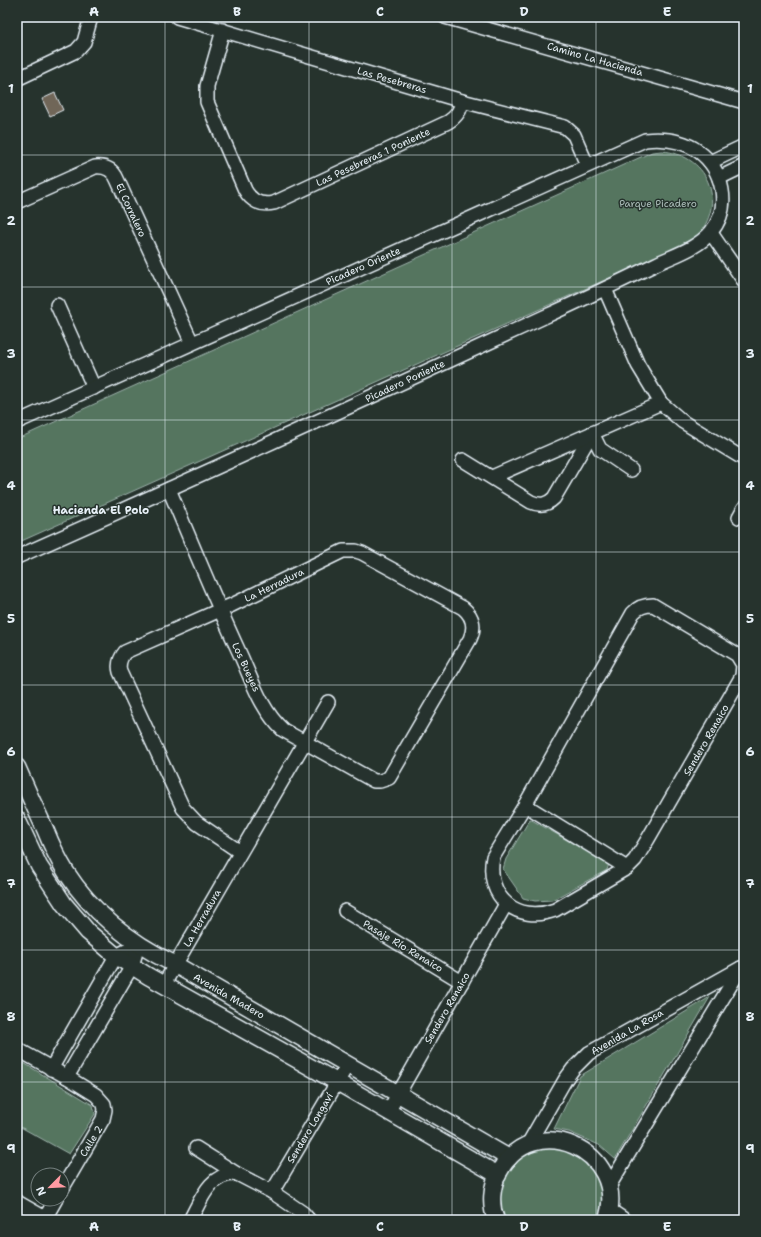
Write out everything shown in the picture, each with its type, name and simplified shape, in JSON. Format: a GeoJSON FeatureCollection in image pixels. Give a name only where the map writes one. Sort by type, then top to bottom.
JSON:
{"type":"FeatureCollection","features":[{"type":"Feature","properties":{"kind":"street"},"geometry":{"type":"LineString","coordinates":[[17,78],[76,51],[84,42],[90,17]]}},
{"type":"Feature","properties":{"kind":"street","name":"Las Pesebreras"},"geometry":{"type":"LineString","coordinates":[[177,17],[462,101],[564,127],[574,135],[587,165]]}},
{"type":"Feature","properties":{"kind":"street","name":"Camino La Hacienda"},"geometry":{"type":"LineString","coordinates":[[445,17],[744,102]]}},
{"type":"Feature","properties":{"kind":"street","name":"Las Pesebreras 1 Poniente"},"geometry":{"type":"LineString","coordinates":[[223,30],[207,86],[207,102],[248,196],[258,203],[274,203],[448,122],[457,115],[462,101]]}},
{"type":"Feature","properties":{"kind":"street","name":"Picadero Oriente"},"geometry":{"type":"LineString","coordinates":[[17,422],[645,140],[667,139],[687,145],[703,155],[710,162],[719,178]]}},
{"type":"Feature","properties":{"kind":"street"},"geometry":{"type":"LineString","coordinates":[[710,162],[744,146]]}},
{"type":"Feature","properties":{"kind":"street"},"geometry":{"type":"LineString","coordinates":[[719,178],[744,166]]}},
{"type":"Feature","properties":{"kind":"street","name":"El Corralero"},"geometry":{"type":"LineString","coordinates":[[17,202],[95,167],[105,167],[113,172],[192,343]]}},
{"type":"Feature","properties":{"kind":"street","name":"Picadero Poniente"},"geometry":{"type":"LineString","coordinates":[[17,557],[605,289],[697,245],[711,233],[716,226],[722,207],[723,198],[719,178]]}},
{"type":"Feature","properties":{"kind":"street"},"geometry":{"type":"LineString","coordinates":[[711,233],[744,281]]}},
{"type":"Feature","properties":{"kind":"street"},"geometry":{"type":"LineString","coordinates":[[605,289],[638,365],[661,403],[683,422],[744,459]]}},
{"type":"Feature","properties":{"kind":"street"},"geometry":{"type":"LineString","coordinates":[[57,305],[94,388]]}},
{"type":"Feature","properties":{"kind":"street"},"geometry":{"type":"LineString","coordinates":[[492,477],[661,403]]}},
{"type":"Feature","properties":{"kind":"street"},"geometry":{"type":"LineString","coordinates":[[592,433],[600,449],[632,470]]}},
{"type":"Feature","properties":{"kind":"street"},"geometry":{"type":"LineString","coordinates":[[463,460],[532,502],[541,505],[546,504],[554,498],[592,433]]}},
{"type":"Feature","properties":{"kind":"street","name":"Los Bueyes"},"geometry":{"type":"LineString","coordinates":[[169,489],[220,610],[266,711],[283,730],[374,781],[389,778]]}},
{"type":"Feature","properties":{"kind":"street","name":"La Herradura"},"geometry":{"type":"LineString","coordinates":[[240,852],[197,823],[183,808],[119,668],[121,658],[125,652],[220,610],[343,551],[356,550],[467,611],[474,626],[470,639],[389,778]]}},
{"type":"Feature","properties":{"kind":"street","name":"Sendero Renaico"},"geometry":{"type":"LineString","coordinates":[[653,605],[737,654],[743,665],[740,681],[648,839],[635,860],[627,868],[555,910],[547,913],[530,914],[513,909],[500,898],[493,883],[491,866],[493,857],[525,805],[636,610],[643,606],[653,605]]}},
{"type":"Feature","properties":{"kind":"street","name":"La Herradura"},"geometry":{"type":"LineString","coordinates":[[164,984],[174,964],[328,702]]}},
{"type":"Feature","properties":{"kind":"street","name":"Avenida Madero"},"geometry":{"type":"LineString","coordinates":[[17,767],[56,855],[67,873],[78,889],[96,910],[121,933],[509,1158]]}},
{"type":"Feature","properties":{"kind":"street"},"geometry":{"type":"LineString","coordinates":[[525,805],[627,868]]}},
{"type":"Feature","properties":{"kind":"street"},"geometry":{"type":"LineString","coordinates":[[17,819],[39,866],[64,904],[88,932],[116,956],[498,1175]]}},
{"type":"Feature","properties":{"kind":"street","name":"Sendero Renaico"},"geometry":{"type":"LineString","coordinates":[[388,1112],[506,904]]}},
{"type":"Feature","properties":{"kind":"street","name":"Pasaje Río Renaico"},"geometry":{"type":"LineString","coordinates":[[345,911],[462,982]]}},
{"type":"Feature","properties":{"kind":"street"},"geometry":{"type":"LineString","coordinates":[[51,1069],[116,956],[138,944]]}},
{"type":"Feature","properties":{"kind":"street"},"geometry":{"type":"LineString","coordinates":[[68,1077],[132,966],[138,944]]}},
{"type":"Feature","properties":{"kind":"street","name":"Avenida La Rosa"},"geometry":{"type":"LineString","coordinates":[[527,1146],[565,1080],[573,1069],[589,1053],[743,966]]}},
{"type":"Feature","properties":{"kind":"street","name":"Avenida La Rosa"},"geometry":{"type":"LineString","coordinates":[[609,1186],[743,966]]}},
{"type":"Feature","properties":{"kind":"street","name":"Calle 2"},"geometry":{"type":"LineString","coordinates":[[17,1049],[68,1077],[101,1099],[105,1110],[105,1115],[70,1175]]}},
{"type":"Feature","properties":{"kind":"street","name":"Sendero Longaví"},"geometry":{"type":"LineString","coordinates":[[272,1192],[348,1064]]}},
{"type":"Feature","properties":{"kind":"street"},"geometry":{"type":"LineString","coordinates":[[484,1220],[494,1213],[494,1187],[498,1175],[509,1158],[527,1146],[535,1143],[553,1141],[579,1147],[599,1165],[604,1172],[609,1186],[613,1217]]}},
{"type":"Feature","properties":{"kind":"street"},"geometry":{"type":"LineString","coordinates":[[196,1148],[237,1174],[272,1192],[303,1213],[309,1220]]}},
{"type":"Feature","properties":{"kind":"street"},"geometry":{"type":"LineString","coordinates":[[190,1220],[210,1184],[222,1176],[237,1174]]}},
{"type":"Feature","properties":{"kind":"street"},"geometry":{"type":"LineString","coordinates":[[17,1202],[44,1219],[51,1207]]}},
{"type":"Feature","properties":{"kind":"green space","name":"Parque Picadero"},"geometry":{"type":"Polygon","coordinates":[[[662,151],[679,155],[693,162],[703,173],[709,185],[712,199],[710,214],[703,228],[692,241],[17,543],[17,439],[652,152],[662,151]]]}},
{"type":"Feature","properties":{"kind":"green space"},"geometry":{"type":"Polygon","coordinates":[[[530,819],[609,864],[607,870],[552,900],[535,901],[523,898],[503,869],[506,859],[530,819]]]}},
{"type":"Feature","properties":{"kind":"green space"},"geometry":{"type":"Polygon","coordinates":[[[710,997],[615,1159],[599,1145],[569,1132],[554,1129],[580,1076],[710,997]]]}},
{"type":"Feature","properties":{"kind":"green space"},"geometry":{"type":"Polygon","coordinates":[[[17,1059],[93,1105],[95,1114],[69,1154],[17,1125],[17,1059]]]}},
{"type":"Feature","properties":{"kind":"green space"},"geometry":{"type":"Polygon","coordinates":[[[560,1146],[594,1168],[603,1194],[598,1220],[505,1220],[501,1210],[499,1196],[503,1177],[526,1151],[560,1146]]]}},
{"type":"Feature","properties":{"kind":"building"},"geometry":{"type":"Polygon","coordinates":[[[55,93],[63,110],[50,116],[42,99],[55,93]]]}},
{"type":"Feature","properties":{"kind":"district","name":"Hacienda El Polo"},"geometry":{"type":"Point","coordinates":[101,510]}}]}
